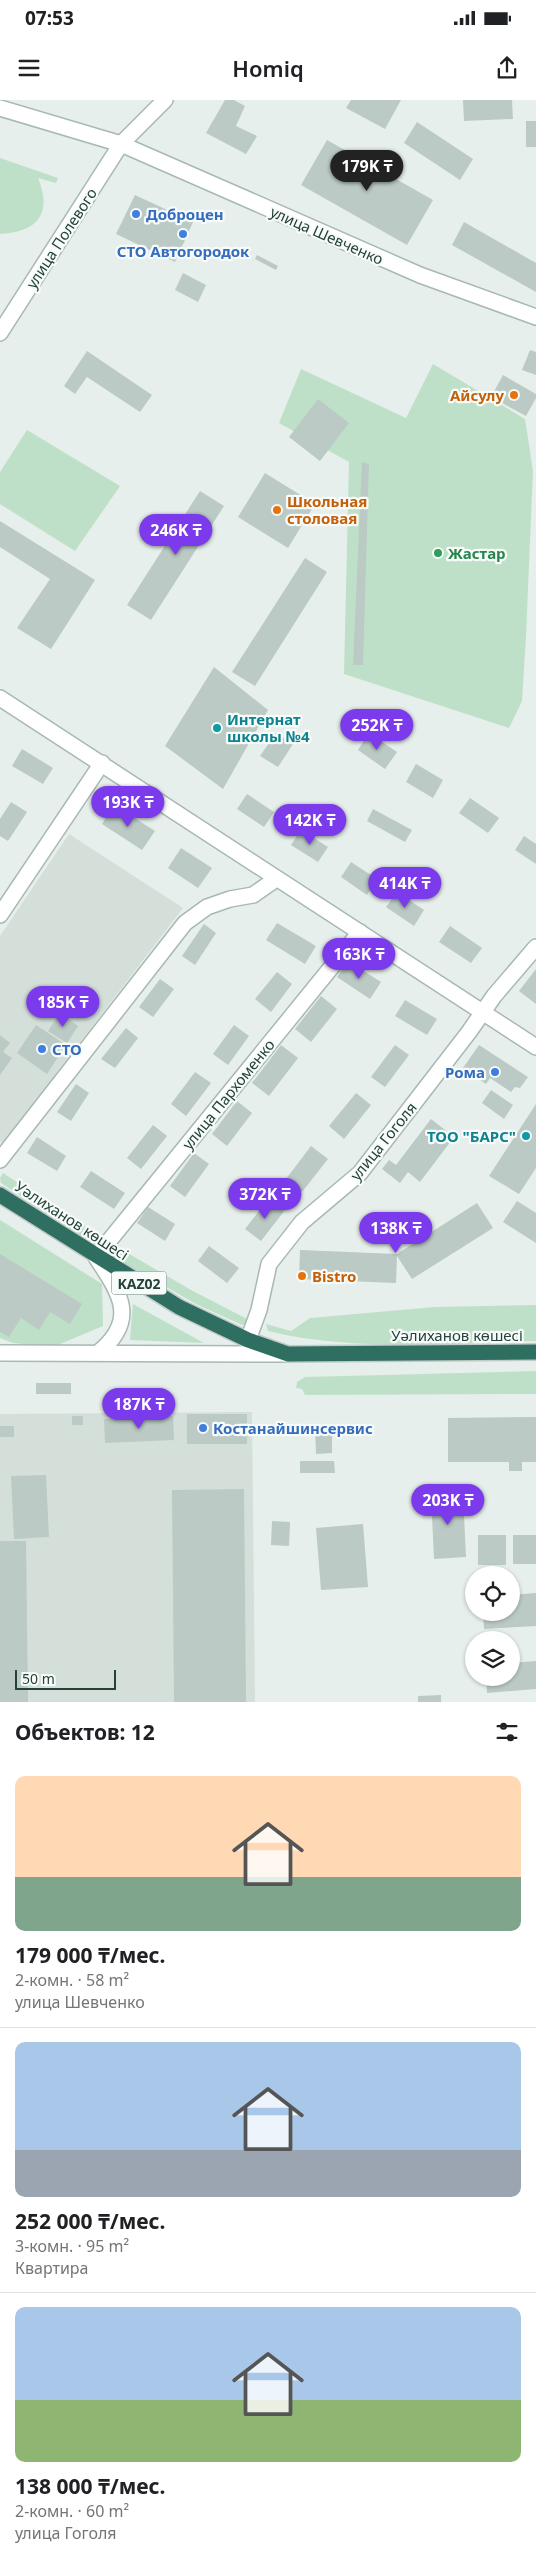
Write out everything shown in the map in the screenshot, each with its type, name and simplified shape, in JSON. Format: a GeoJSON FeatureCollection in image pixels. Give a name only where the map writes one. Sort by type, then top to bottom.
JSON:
{"type":"FeatureCollection","features":[{"type":"Feature","properties":{"kind":"highway","name":"Уәлиханов көшесі"},"geometry":{"type":"LineString","coordinates":[[0,1195],[96,1257],[179,1307],[248,1340],[288,1354],[536,1352]]}},
{"type":"Feature","properties":{"kind":"street","name":"улица Полевого"},"geometry":{"type":"LineString","coordinates":[[0,333],[121,144],[165,100]]}},
{"type":"Feature","properties":{"kind":"street","name":"улица Шевченко"},"geometry":{"type":"LineString","coordinates":[[0,108],[121,144],[420,275],[536,317]]}},
{"type":"Feature","properties":{"kind":"street"},"geometry":{"type":"LineString","coordinates":[[0,698],[536,1047]]}},
{"type":"Feature","properties":{"kind":"street"},"geometry":{"type":"LineString","coordinates":[[0,915],[102,763]]}},
{"type":"Feature","properties":{"kind":"street"},"geometry":{"type":"LineString","coordinates":[[0,1160],[185,923],[207,907],[230,899],[252,895],[276,879]]}},
{"type":"Feature","properties":{"kind":"street","name":"улица Пархоменко"},"geometry":{"type":"LineString","coordinates":[[96,1257],[360,932]]}},
{"type":"Feature","properties":{"kind":"street","name":"улица Гоголя"},"geometry":{"type":"LineString","coordinates":[[248,1340],[259,1310],[269,1264],[302,1222],[360,1173],[494,996],[536,947]]}},
{"type":"Feature","properties":{"kind":"street"},"geometry":{"type":"LineString","coordinates":[[96,1257],[118,1290],[122,1311],[116,1335],[99,1352]]}},
{"type":"Feature","properties":{"kind":"street","name":"Уәлиханов көшесі"},"geometry":{"type":"LineString","coordinates":[[0,1353],[288,1354]]}},
{"type":"Feature","properties":{"kind":"shaded area"},"geometry":{"type":"Polygon","coordinates":[[[69,834],[183,908],[3,1143],[0,1141],[0,936],[69,834]]]}},
{"type":"Feature","properties":{"kind":"shaded area"},"geometry":{"type":"Polygon","coordinates":[[[252,1412],[255,1702],[0,1702],[0,1414],[252,1412]]]}},
{"type":"Feature","properties":{"kind":"green space"},"geometry":{"type":"Polygon","coordinates":[[[0,158],[58,178],[56,183],[38,178],[44,202],[38,219],[32,225],[24,229],[0,234],[0,158]]]}},
{"type":"Feature","properties":{"kind":"green space","name":"Жастар"},"geometry":{"type":"Polygon","coordinates":[[[433,364],[525,419],[533,471],[526,636],[522,701],[509,728],[344,674],[349,462],[279,423],[301,369],[406,418],[433,364]]]}},
{"type":"Feature","properties":{"kind":"green space"},"geometry":{"type":"Polygon","coordinates":[[[27,430],[120,486],[75,551],[0,504],[0,472],[27,430]]]}},
{"type":"Feature","properties":{"kind":"green space"},"geometry":{"type":"Polygon","coordinates":[[[3,1173],[101,1237],[96,1245],[1,1183],[0,1178],[3,1173]]]}},
{"type":"Feature","properties":{"kind":"green space"},"geometry":{"type":"Polygon","coordinates":[[[0,1220],[102,1284],[103,1326],[53,1347],[13,1343],[0,1338],[0,1220]]]}},
{"type":"Feature","properties":{"kind":"green space"},"geometry":{"type":"Polygon","coordinates":[[[119,1248],[191,1290],[249,1320],[248,1323],[242,1325],[196,1304],[121,1261],[117,1252],[119,1248]]]}},
{"type":"Feature","properties":{"kind":"green space"},"geometry":{"type":"Polygon","coordinates":[[[133,1304],[204,1343],[130,1340],[133,1304]]]}},
{"type":"Feature","properties":{"kind":"green space"},"geometry":{"type":"Polygon","coordinates":[[[536,1305],[536,1341],[401,1345],[334,1342],[268,1331],[266,1324],[291,1331],[310,1318],[435,1307],[536,1305]]]}},
{"type":"Feature","properties":{"kind":"green space"},"geometry":{"type":"Polygon","coordinates":[[[536,1371],[536,1394],[305,1395],[302,1389],[296,1388],[297,1382],[305,1377],[536,1371]]]}},
{"type":"Feature","properties":{"kind":"building"},"geometry":{"type":"Polygon","coordinates":[[[225,100],[234,100],[245,106],[236,126],[257,136],[246,154],[206,133],[225,100]]]}},
{"type":"Feature","properties":{"kind":"building"},"geometry":{"type":"Polygon","coordinates":[[[351,100],[401,100],[385,129],[346,108],[351,100]]]}},
{"type":"Feature","properties":{"kind":"building"},"geometry":{"type":"Polygon","coordinates":[[[463,100],[512,100],[513,119],[464,121],[463,100]]]}},
{"type":"Feature","properties":{"kind":"building"},"geometry":{"type":"Polygon","coordinates":[[[526,121],[536,121],[536,147],[526,147],[526,121]]]}},
{"type":"Feature","properties":{"kind":"building"},"geometry":{"type":"Polygon","coordinates":[[[417,122],[473,159],[460,180],[404,143],[417,122]]]}},
{"type":"Feature","properties":{"kind":"building"},"geometry":{"type":"Polygon","coordinates":[[[327,140],[433,200],[407,245],[301,185],[327,140]]]}},
{"type":"Feature","properties":{"kind":"building"},"geometry":{"type":"Polygon","coordinates":[[[135,195],[193,222],[175,262],[116,234],[135,195]]]}},
{"type":"Feature","properties":{"kind":"building"},"geometry":{"type":"Polygon","coordinates":[[[464,222],[536,263],[536,292],[452,245],[464,222]]]}},
{"type":"Feature","properties":{"kind":"building"},"geometry":{"type":"Polygon","coordinates":[[[257,255],[278,266],[276,270],[255,259],[257,255]]]}},
{"type":"Feature","properties":{"kind":"building"},"geometry":{"type":"Polygon","coordinates":[[[183,273],[206,285],[198,302],[175,290],[183,273]]]}},
{"type":"Feature","properties":{"kind":"building"},"geometry":{"type":"Polygon","coordinates":[[[530,350],[536,352],[536,375],[522,370],[530,350]]]}},
{"type":"Feature","properties":{"kind":"building"},"geometry":{"type":"Polygon","coordinates":[[[87,351],[152,395],[140,412],[87,377],[75,394],[64,386],[87,351]]]}},
{"type":"Feature","properties":{"kind":"building","name":"Айсулу"},"geometry":{"type":"Polygon","coordinates":[[[503,375],[536,394],[536,398],[526,416],[491,397],[503,375]]]}},
{"type":"Feature","properties":{"kind":"building"},"geometry":{"type":"Polygon","coordinates":[[[318,399],[349,423],[320,461],[289,437],[318,399]]]}},
{"type":"Feature","properties":{"kind":"building"},"geometry":{"type":"Polygon","coordinates":[[[362,462],[369,464],[363,665],[353,665],[362,462]]]}},
{"type":"Feature","properties":{"kind":"building","name":"Школьная столовая"},"geometry":{"type":"Polygon","coordinates":[[[265,473],[315,504],[288,548],[238,517],[265,473]]]}},
{"type":"Feature","properties":{"kind":"building"},"geometry":{"type":"Polygon","coordinates":[[[200,491],[224,506],[151,620],[127,605],[200,491]]]}},
{"type":"Feature","properties":{"kind":"building"},"geometry":{"type":"Polygon","coordinates":[[[0,521],[95,580],[51,649],[17,628],[50,579],[0,547],[0,521]]]}},
{"type":"Feature","properties":{"kind":"building"},"geometry":{"type":"Polygon","coordinates":[[[305,558],[327,572],[255,686],[232,672],[305,558]]]}},
{"type":"Feature","properties":{"kind":"building","name":"Интернат школы №4"},"geometry":{"type":"Polygon","coordinates":[[[214,667],[268,710],[223,789],[165,746],[214,667]]]}},
{"type":"Feature","properties":{"kind":"building"},"geometry":{"type":"Polygon","coordinates":[[[276,733],[293,744],[278,767],[260,756],[276,733]]]}},
{"type":"Feature","properties":{"kind":"building"},"geometry":{"type":"Polygon","coordinates":[[[369,733],[397,752],[385,769],[358,750],[369,733]]]}},
{"type":"Feature","properties":{"kind":"building"},"geometry":{"type":"Polygon","coordinates":[[[22,749],[53,768],[43,784],[12,766],[22,749]]]}},
{"type":"Feature","properties":{"kind":"building"},"geometry":{"type":"Polygon","coordinates":[[[416,764],[443,780],[433,798],[406,782],[416,764]]]}},
{"type":"Feature","properties":{"kind":"building"},"geometry":{"type":"Polygon","coordinates":[[[247,794],[274,812],[264,827],[237,809],[247,794]]]}},
{"type":"Feature","properties":{"kind":"building"},"geometry":{"type":"Polygon","coordinates":[[[470,798],[499,818],[488,833],[459,813],[470,798]]]}},
{"type":"Feature","properties":{"kind":"building"},"geometry":{"type":"Polygon","coordinates":[[[11,802],[27,812],[8,841],[0,836],[0,819],[11,802]]]}},
{"type":"Feature","properties":{"kind":"building"},"geometry":{"type":"Polygon","coordinates":[[[114,805],[155,831],[142,850],[102,824],[114,805]]]}},
{"type":"Feature","properties":{"kind":"building"},"geometry":{"type":"Polygon","coordinates":[[[373,809],[412,830],[405,842],[367,821],[373,809]]]}},
{"type":"Feature","properties":{"kind":"building"},"geometry":{"type":"Polygon","coordinates":[[[301,830],[328,847],[318,862],[291,845],[301,830]]]}},
{"type":"Feature","properties":{"kind":"building"},"geometry":{"type":"Polygon","coordinates":[[[524,836],[536,844],[536,864],[515,850],[524,836]]]}},
{"type":"Feature","properties":{"kind":"building"},"geometry":{"type":"Polygon","coordinates":[[[181,848],[212,868],[198,888],[168,868],[181,848]]]}},
{"type":"Feature","properties":{"kind":"building"},"geometry":{"type":"Polygon","coordinates":[[[351,862],[377,879],[367,895],[341,877],[351,862]]]}},
{"type":"Feature","properties":{"kind":"building"},"geometry":{"type":"Polygon","coordinates":[[[397,892],[424,910],[414,926],[386,907],[397,892]]]}},
{"type":"Feature","properties":{"kind":"building"},"geometry":{"type":"Polygon","coordinates":[[[277,923],[316,946],[305,964],[266,940],[277,923]]]}},
{"type":"Feature","properties":{"kind":"building"},"geometry":{"type":"Polygon","coordinates":[[[204,924],[216,933],[195,965],[182,956],[204,924]]]}},
{"type":"Feature","properties":{"kind":"building"},"geometry":{"type":"Polygon","coordinates":[[[450,926],[482,948],[471,963],[439,942],[450,926]]]}},
{"type":"Feature","properties":{"kind":"building"},"geometry":{"type":"Polygon","coordinates":[[[348,961],[381,982],[370,999],[337,977],[348,961]]]}},
{"type":"Feature","properties":{"kind":"building"},"geometry":{"type":"Polygon","coordinates":[[[536,969],[536,1004],[519,991],[536,969]]]}},
{"type":"Feature","properties":{"kind":"building"},"geometry":{"type":"Polygon","coordinates":[[[277,972],[292,984],[271,1012],[255,999],[277,972]]]}},
{"type":"Feature","properties":{"kind":"building"},"geometry":{"type":"Polygon","coordinates":[[[160,979],[174,989],[153,1017],[139,1007],[160,979]]]}},
{"type":"Feature","properties":{"kind":"building"},"geometry":{"type":"Polygon","coordinates":[[[321,996],[337,1009],[311,1042],[295,1029],[321,996]]]}},
{"type":"Feature","properties":{"kind":"building"},"geometry":{"type":"Polygon","coordinates":[[[405,1000],[437,1019],[427,1035],[395,1016],[405,1000]]]}},
{"type":"Feature","properties":{"kind":"building"},"geometry":{"type":"Polygon","coordinates":[[[60,1013],[78,1026],[67,1043],[48,1031],[60,1013]]]}},
{"type":"Feature","properties":{"kind":"building","name":"СТО"},"geometry":{"type":"Polygon","coordinates":[[[36,1025],[66,1045],[47,1074],[17,1053],[36,1025]]]}},
{"type":"Feature","properties":{"kind":"building"},"geometry":{"type":"Polygon","coordinates":[[[234,1025],[249,1036],[228,1065],[213,1054],[234,1025]]]}},
{"type":"Feature","properties":{"kind":"building"},"geometry":{"type":"Polygon","coordinates":[[[126,1028],[138,1038],[115,1068],[101,1059],[126,1028]]]}},
{"type":"Feature","properties":{"kind":"building"},"geometry":{"type":"Polygon","coordinates":[[[0,1035],[10,1043],[3,1052],[12,1058],[0,1075],[0,1035]]]}},
{"type":"Feature","properties":{"kind":"building"},"geometry":{"type":"Polygon","coordinates":[[[281,1045],[298,1058],[269,1096],[252,1083],[281,1045]]]}},
{"type":"Feature","properties":{"kind":"building"},"geometry":{"type":"Polygon","coordinates":[[[395,1045],[409,1055],[385,1087],[371,1077],[395,1045]]]}},
{"type":"Feature","properties":{"kind":"building","name":"Рома"},"geometry":{"type":"Polygon","coordinates":[[[479,1045],[528,1077],[520,1088],[515,1087],[511,1092],[490,1078],[486,1084],[463,1068],[479,1045]]]}},
{"type":"Feature","properties":{"kind":"building"},"geometry":{"type":"Polygon","coordinates":[[[195,1072],[211,1083],[186,1116],[171,1104],[195,1072]]]}},
{"type":"Feature","properties":{"kind":"building"},"geometry":{"type":"Polygon","coordinates":[[[76,1084],[89,1093],[71,1121],[57,1112],[76,1084]]]}},
{"type":"Feature","properties":{"kind":"building"},"geometry":{"type":"Polygon","coordinates":[[[491,1090],[513,1105],[504,1119],[482,1103],[491,1090]]]}},
{"type":"Feature","properties":{"kind":"building"},"geometry":{"type":"Polygon","coordinates":[[[356,1093],[371,1105],[344,1139],[329,1126],[356,1093]]]}},
{"type":"Feature","properties":{"kind":"building"},"geometry":{"type":"Polygon","coordinates":[[[237,1101],[252,1113],[227,1146],[212,1134],[237,1101]]]}},
{"type":"Feature","properties":{"kind":"building","name":"ТОО \"БАРС\""},"geometry":{"type":"Polygon","coordinates":[[[536,1104],[536,1168],[519,1194],[489,1176],[536,1104]]]}},
{"type":"Feature","properties":{"kind":"building"},"geometry":{"type":"Polygon","coordinates":[[[431,1119],[454,1137],[420,1182],[408,1172],[400,1183],[382,1169],[389,1160],[396,1165],[431,1119]]]}},
{"type":"Feature","properties":{"kind":"building"},"geometry":{"type":"Polygon","coordinates":[[[153,1125],[167,1136],[141,1169],[127,1158],[153,1125]]]}},
{"type":"Feature","properties":{"kind":"building"},"geometry":{"type":"Polygon","coordinates":[[[37,1137],[66,1156],[57,1171],[27,1153],[37,1137]]]}},
{"type":"Feature","properties":{"kind":"building"},"geometry":{"type":"Polygon","coordinates":[[[311,1146],[328,1159],[302,1192],[286,1179],[311,1146]]]}},
{"type":"Feature","properties":{"kind":"building"},"geometry":{"type":"Polygon","coordinates":[[[194,1153],[209,1164],[185,1197],[170,1186],[194,1153]]]}},
{"type":"Feature","properties":{"kind":"building"},"geometry":{"type":"Polygon","coordinates":[[[91,1171],[125,1193],[114,1209],[80,1187],[91,1171]]]}},
{"type":"Feature","properties":{"kind":"building"},"geometry":{"type":"Polygon","coordinates":[[[269,1198],[285,1210],[261,1241],[245,1229],[269,1198]]]}},
{"type":"Feature","properties":{"kind":"building"},"geometry":{"type":"Polygon","coordinates":[[[517,1201],[536,1213],[536,1243],[503,1222],[517,1201]]]}},
{"type":"Feature","properties":{"kind":"building"},"geometry":{"type":"Polygon","coordinates":[[[477,1203],[493,1228],[412,1279],[397,1256],[396,1283],[299,1279],[300,1250],[397,1254],[477,1203]]]}},
{"type":"Feature","properties":{"kind":"building"},"geometry":{"type":"Polygon","coordinates":[[[148,1207],[175,1224],[165,1241],[137,1223],[148,1207]]]}},
{"type":"Feature","properties":{"kind":"building"},"geometry":{"type":"Polygon","coordinates":[[[209,1246],[239,1268],[227,1283],[198,1261],[209,1246]]]}},
{"type":"Feature","properties":{"kind":"building"},"geometry":{"type":"Polygon","coordinates":[[[0,1254],[82,1304],[70,1324],[50,1312],[39,1330],[21,1318],[9,1337],[0,1332],[0,1254]]]}},
{"type":"Feature","properties":{"kind":"building"},"geometry":{"type":"Polygon","coordinates":[[[36,1383],[71,1383],[71,1394],[36,1394],[36,1383]]]}},
{"type":"Feature","properties":{"kind":"building"},"geometry":{"type":"Polygon","coordinates":[[[187,1414],[247,1414],[247,1444],[187,1444],[187,1414]]]}},
{"type":"Feature","properties":{"kind":"building"},"geometry":{"type":"Polygon","coordinates":[[[72,1416],[83,1416],[83,1425],[72,1425],[72,1416]]]}},
{"type":"Feature","properties":{"kind":"building"},"geometry":{"type":"Polygon","coordinates":[[[173,1416],[174,1440],[105,1443],[104,1419],[173,1416]]]}},
{"type":"Feature","properties":{"kind":"building"},"geometry":{"type":"Polygon","coordinates":[[[536,1417],[536,1462],[522,1462],[522,1471],[509,1471],[509,1462],[448,1462],[448,1418],[536,1417]]]}},
{"type":"Feature","properties":{"kind":"building"},"geometry":{"type":"Polygon","coordinates":[[[0,1426],[14,1426],[14,1437],[0,1437],[0,1426]]]}},
{"type":"Feature","properties":{"kind":"building"},"geometry":{"type":"Polygon","coordinates":[[[315,1426],[332,1426],[332,1453],[316,1454],[315,1426]]]}},
{"type":"Feature","properties":{"kind":"building"},"geometry":{"type":"Polygon","coordinates":[[[300,1461],[334,1461],[335,1473],[300,1473],[300,1461]]]}},
{"type":"Feature","properties":{"kind":"building"},"geometry":{"type":"Polygon","coordinates":[[[46,1475],[49,1537],[14,1539],[11,1476],[46,1475]]]}},
{"type":"Feature","properties":{"kind":"building"},"geometry":{"type":"Polygon","coordinates":[[[244,1489],[246,1702],[174,1702],[172,1490],[244,1489]]]}},
{"type":"Feature","properties":{"kind":"building"},"geometry":{"type":"Polygon","coordinates":[[[463,1494],[466,1557],[434,1559],[431,1495],[463,1494]]]}},
{"type":"Feature","properties":{"kind":"building"},"geometry":{"type":"Polygon","coordinates":[[[272,1521],[290,1522],[289,1546],[271,1545],[272,1521]]]}},
{"type":"Feature","properties":{"kind":"building"},"geometry":{"type":"Polygon","coordinates":[[[363,1524],[368,1587],[321,1590],[316,1528],[363,1524]]]}},
{"type":"Feature","properties":{"kind":"building"},"geometry":{"type":"Polygon","coordinates":[[[478,1535],[506,1535],[506,1565],[478,1565],[478,1535]]]}},
{"type":"Feature","properties":{"kind":"building"},"geometry":{"type":"Polygon","coordinates":[[[513,1535],[536,1535],[536,1564],[513,1564],[513,1535]]]}},
{"type":"Feature","properties":{"kind":"building"},"geometry":{"type":"Polygon","coordinates":[[[0,1541],[26,1541],[28,1702],[0,1702],[0,1541]]]}},
{"type":"Feature","properties":{"kind":"building"},"geometry":{"type":"Polygon","coordinates":[[[536,1593],[536,1626],[484,1629],[484,1621],[520,1621],[520,1594],[536,1593]]]}},
{"type":"Feature","properties":{"kind":"building"},"geometry":{"type":"Polygon","coordinates":[[[536,1661],[536,1689],[487,1693],[487,1686],[520,1686],[520,1662],[536,1661]]]}},
{"type":"Feature","properties":{"kind":"building"},"geometry":{"type":"Polygon","coordinates":[[[441,1695],[441,1702],[418,1702],[418,1696],[441,1695]]]}},
{"type":"Feature","properties":{"kind":"place","name":"Доброцен"},"geometry":{"type":"Point","coordinates":[136,214]}},
{"type":"Feature","properties":{"kind":"place","name":"СТО Автогородок"},"geometry":{"type":"Point","coordinates":[183,234]}},
{"type":"Feature","properties":{"kind":"place","name":"Айсулу"},"geometry":{"type":"Point","coordinates":[514,395]}},
{"type":"Feature","properties":{"kind":"place","name":"Школьная столовая"},"geometry":{"type":"Point","coordinates":[277,510]}},
{"type":"Feature","properties":{"kind":"place","name":"Жастар"},"geometry":{"type":"Point","coordinates":[438,553]}},
{"type":"Feature","properties":{"kind":"place","name":"Интернат школы №4"},"geometry":{"type":"Point","coordinates":[217,728]}},
{"type":"Feature","properties":{"kind":"place","name":"СТО"},"geometry":{"type":"Point","coordinates":[42,1049]}},
{"type":"Feature","properties":{"kind":"place","name":"Рома"},"geometry":{"type":"Point","coordinates":[495,1072]}},
{"type":"Feature","properties":{"kind":"place","name":"ТОО \"БАРС\""},"geometry":{"type":"Point","coordinates":[526,1136]}},
{"type":"Feature","properties":{"kind":"place","name":"Bistro"},"geometry":{"type":"Point","coordinates":[302,1276]}},
{"type":"Feature","properties":{"kind":"place","name":"Костанайшинсервис"},"geometry":{"type":"Point","coordinates":[203,1428]}}]}
